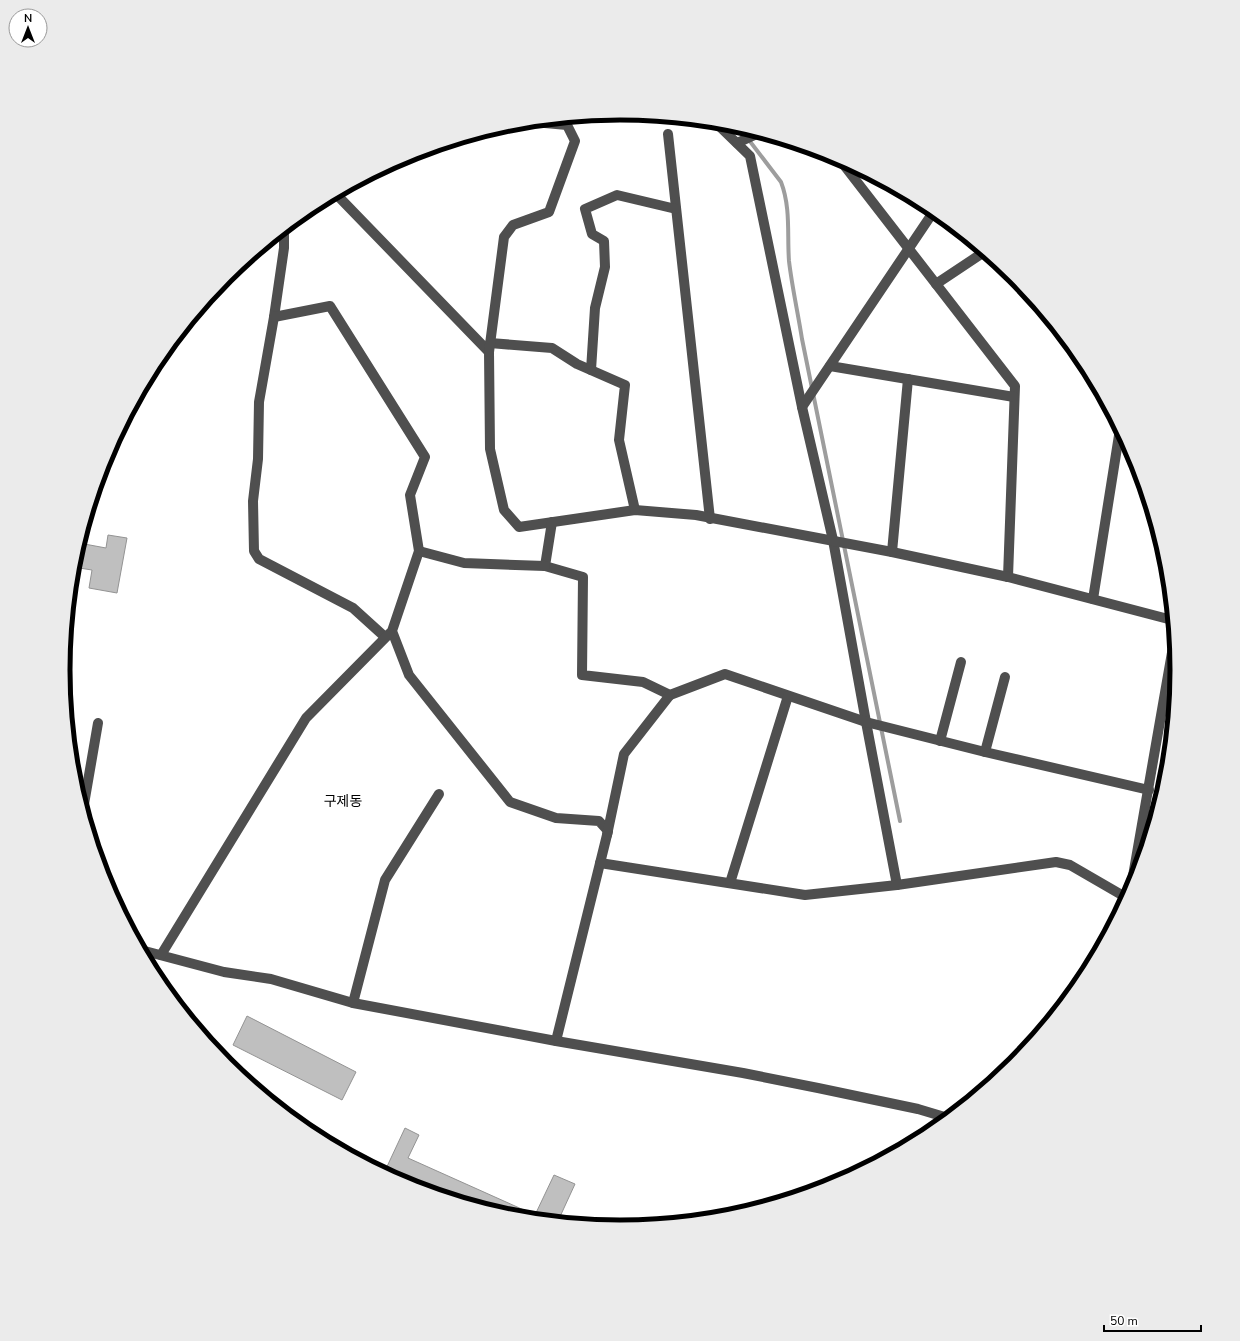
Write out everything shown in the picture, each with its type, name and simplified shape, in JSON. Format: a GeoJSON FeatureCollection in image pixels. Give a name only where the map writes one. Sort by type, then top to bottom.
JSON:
{"type":"FeatureCollection","features":[{"type":"Feature","properties":{"kind":"street"},"geometry":{"type":"LineString","coordinates":[[558,124],[567,125],[575,141],[549,212],[514,225],[504,236],[489,347],[490,449],[504,510],[519,527],[635,510],[696,516],[892,552],[1008,577],[1167,619]]}},
{"type":"Feature","properties":{"kind":"street"},"geometry":{"type":"LineString","coordinates":[[724,130],[750,156],[802,407],[840,542],[866,722],[898,885]]}},
{"type":"Feature","properties":{"kind":"street"},"geometry":{"type":"LineString","coordinates":[[668,134],[710,519]]}},
{"type":"Feature","properties":{"kind":"street"},"geometry":{"type":"LineString","coordinates":[[737,143],[752,137]]}},
{"type":"Feature","properties":{"kind":"street"},"geometry":{"type":"LineString","coordinates":[[848,170],[1015,386],[1008,577]]}},
{"type":"Feature","properties":{"kind":"street"},"geometry":{"type":"LineString","coordinates":[[591,370],[595,308],[605,267],[605,248],[604,241],[592,234],[585,209],[617,195],[676,209]]}},
{"type":"Feature","properties":{"kind":"street"},"geometry":{"type":"LineString","coordinates":[[339,197],[489,347],[552,348],[577,364],[624,385],[619,440],[635,510]]}},
{"type":"Feature","properties":{"kind":"street"},"geometry":{"type":"LineString","coordinates":[[802,407],[932,218]]}},
{"type":"Feature","properties":{"kind":"street"},"geometry":{"type":"LineString","coordinates":[[284,235],[284,248],[274,317],[259,402],[258,459],[253,501],[254,551],[259,559],[353,608],[389,634],[409,675],[510,802],[556,818],[599,821],[608,830]]}},
{"type":"Feature","properties":{"kind":"street"},"geometry":{"type":"LineString","coordinates":[[936,284],[980,255]]}},
{"type":"Feature","properties":{"kind":"street"},"geometry":{"type":"LineString","coordinates":[[161,955],[306,718],[389,634],[419,551],[410,495],[425,457],[330,306],[274,317]]}},
{"type":"Feature","properties":{"kind":"street"},"geometry":{"type":"LineString","coordinates":[[830,366],[1014,397]]}},
{"type":"Feature","properties":{"kind":"street"},"geometry":{"type":"LineString","coordinates":[[892,552],[908,379]]}},
{"type":"Feature","properties":{"kind":"street"},"geometry":{"type":"LineString","coordinates":[[1093,599],[1118,439]]}},
{"type":"Feature","properties":{"kind":"street"},"geometry":{"type":"LineString","coordinates":[[545,566],[552,522]]}},
{"type":"Feature","properties":{"kind":"street"},"geometry":{"type":"LineString","coordinates":[[419,551],[464,563],[545,566],[583,577],[582,675],[643,682],[670,695]]}},
{"type":"Feature","properties":{"kind":"street"},"geometry":{"type":"LineString","coordinates":[[940,741],[961,662]]}},
{"type":"Feature","properties":{"kind":"street"},"geometry":{"type":"LineString","coordinates":[[1136,860],[1170,666]]}},
{"type":"Feature","properties":{"kind":"street"},"geometry":{"type":"LineString","coordinates":[[556,1041],[608,830],[624,754],[670,695],[726,674],[866,722],[985,752],[1149,790]]}},
{"type":"Feature","properties":{"kind":"street"},"geometry":{"type":"LineString","coordinates":[[985,752],[1005,677]]}},
{"type":"Feature","properties":{"kind":"street"},"geometry":{"type":"LineString","coordinates":[[730,883],[788,696]]}},
{"type":"Feature","properties":{"kind":"street"},"geometry":{"type":"LineString","coordinates":[[85,797],[98,723]]}},
{"type":"Feature","properties":{"kind":"street"},"geometry":{"type":"LineString","coordinates":[[353,1002],[385,880],[439,794]]}},
{"type":"Feature","properties":{"kind":"street"},"geometry":{"type":"LineString","coordinates":[[600,863],[805,895],[898,885],[1056,862],[1070,865],[1122,895]]}},
{"type":"Feature","properties":{"kind":"street"},"geometry":{"type":"LineString","coordinates":[[148,952],[224,972],[271,979],[353,1002],[556,1041],[811,1086],[918,1109],[942,1116]]}},
{"type":"Feature","properties":{"kind":"building"},"geometry":{"type":"Polygon","coordinates":[[[108,535],[127,538],[117,593],[89,588],[92,570],[80,568],[85,544],[106,548],[108,535]]]}},
{"type":"Feature","properties":{"kind":"building"},"geometry":{"type":"Polygon","coordinates":[[[247,1016],[356,1072],[342,1100],[233,1045],[247,1016]]]}},
{"type":"Feature","properties":{"kind":"building"},"geometry":{"type":"Polygon","coordinates":[[[405,1128],[419,1135],[408,1158],[531,1213],[478,1202],[410,1179],[386,1168],[405,1128]]]}},
{"type":"Feature","properties":{"kind":"building"},"geometry":{"type":"Polygon","coordinates":[[[554,1175],[575,1184],[560,1217],[536,1214],[554,1175]]]}},
{"type":"Feature","properties":{"kind":"waterway"},"geometry":{"type":"LineString","coordinates":[[745,135],[781,182],[784,192],[787,212],[789,261],[802,339],[900,821]]}},
{"type":"Feature","properties":{"kind":"district","name":"구제동"},"geometry":{"type":"Point","coordinates":[343,801]}}]}
